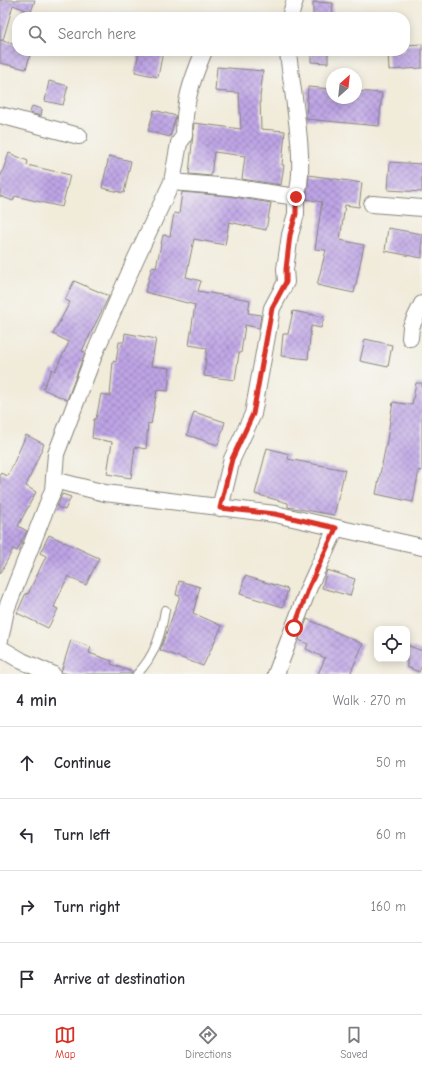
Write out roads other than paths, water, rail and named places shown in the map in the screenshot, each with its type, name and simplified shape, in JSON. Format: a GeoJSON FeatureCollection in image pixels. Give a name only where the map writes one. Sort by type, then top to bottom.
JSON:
{"type":"FeatureCollection","features":[{"type":"Feature","properties":{"kind":"street"},"geometry":{"type":"LineString","coordinates":[[291,12],[295,0]]}},
{"type":"Feature","properties":{"kind":"street"},"geometry":{"type":"LineString","coordinates":[[0,640],[6,610],[53,490],[56,454],[96,350],[136,258],[172,182],[179,143],[184,136],[184,112],[194,75],[202,56]]}},
{"type":"Feature","properties":{"kind":"street"},"geometry":{"type":"LineString","coordinates":[[220,508],[232,459],[253,414],[272,308],[286,282],[286,262],[290,235],[296,214],[296,197],[300,186],[299,146],[289,56]]}},
{"type":"Feature","properties":{"kind":"street"},"geometry":{"type":"LineString","coordinates":[[0,115],[79,136]]}},
{"type":"Feature","properties":{"kind":"street"},"geometry":{"type":"LineString","coordinates":[[172,182],[230,187],[296,197]]}},
{"type":"Feature","properties":{"kind":"street"},"geometry":{"type":"LineString","coordinates":[[372,204],[422,208]]}},
{"type":"Feature","properties":{"kind":"street"},"geometry":{"type":"LineString","coordinates":[[410,338],[411,328],[422,304]]}},
{"type":"Feature","properties":{"kind":"street"},"geometry":{"type":"LineString","coordinates":[[54,480],[106,494],[275,514],[422,547]]}},
{"type":"Feature","properties":{"kind":"street"},"geometry":{"type":"LineString","coordinates":[[276,674],[309,587],[336,528]]}},
{"type":"Feature","properties":{"kind":"street"},"geometry":{"type":"LineString","coordinates":[[0,648],[21,667],[52,674]]}},
{"type":"Feature","properties":{"kind":"lane"},"geometry":{"type":"LineString","coordinates":[[137,674],[152,654],[160,638],[165,610]]}}]}
